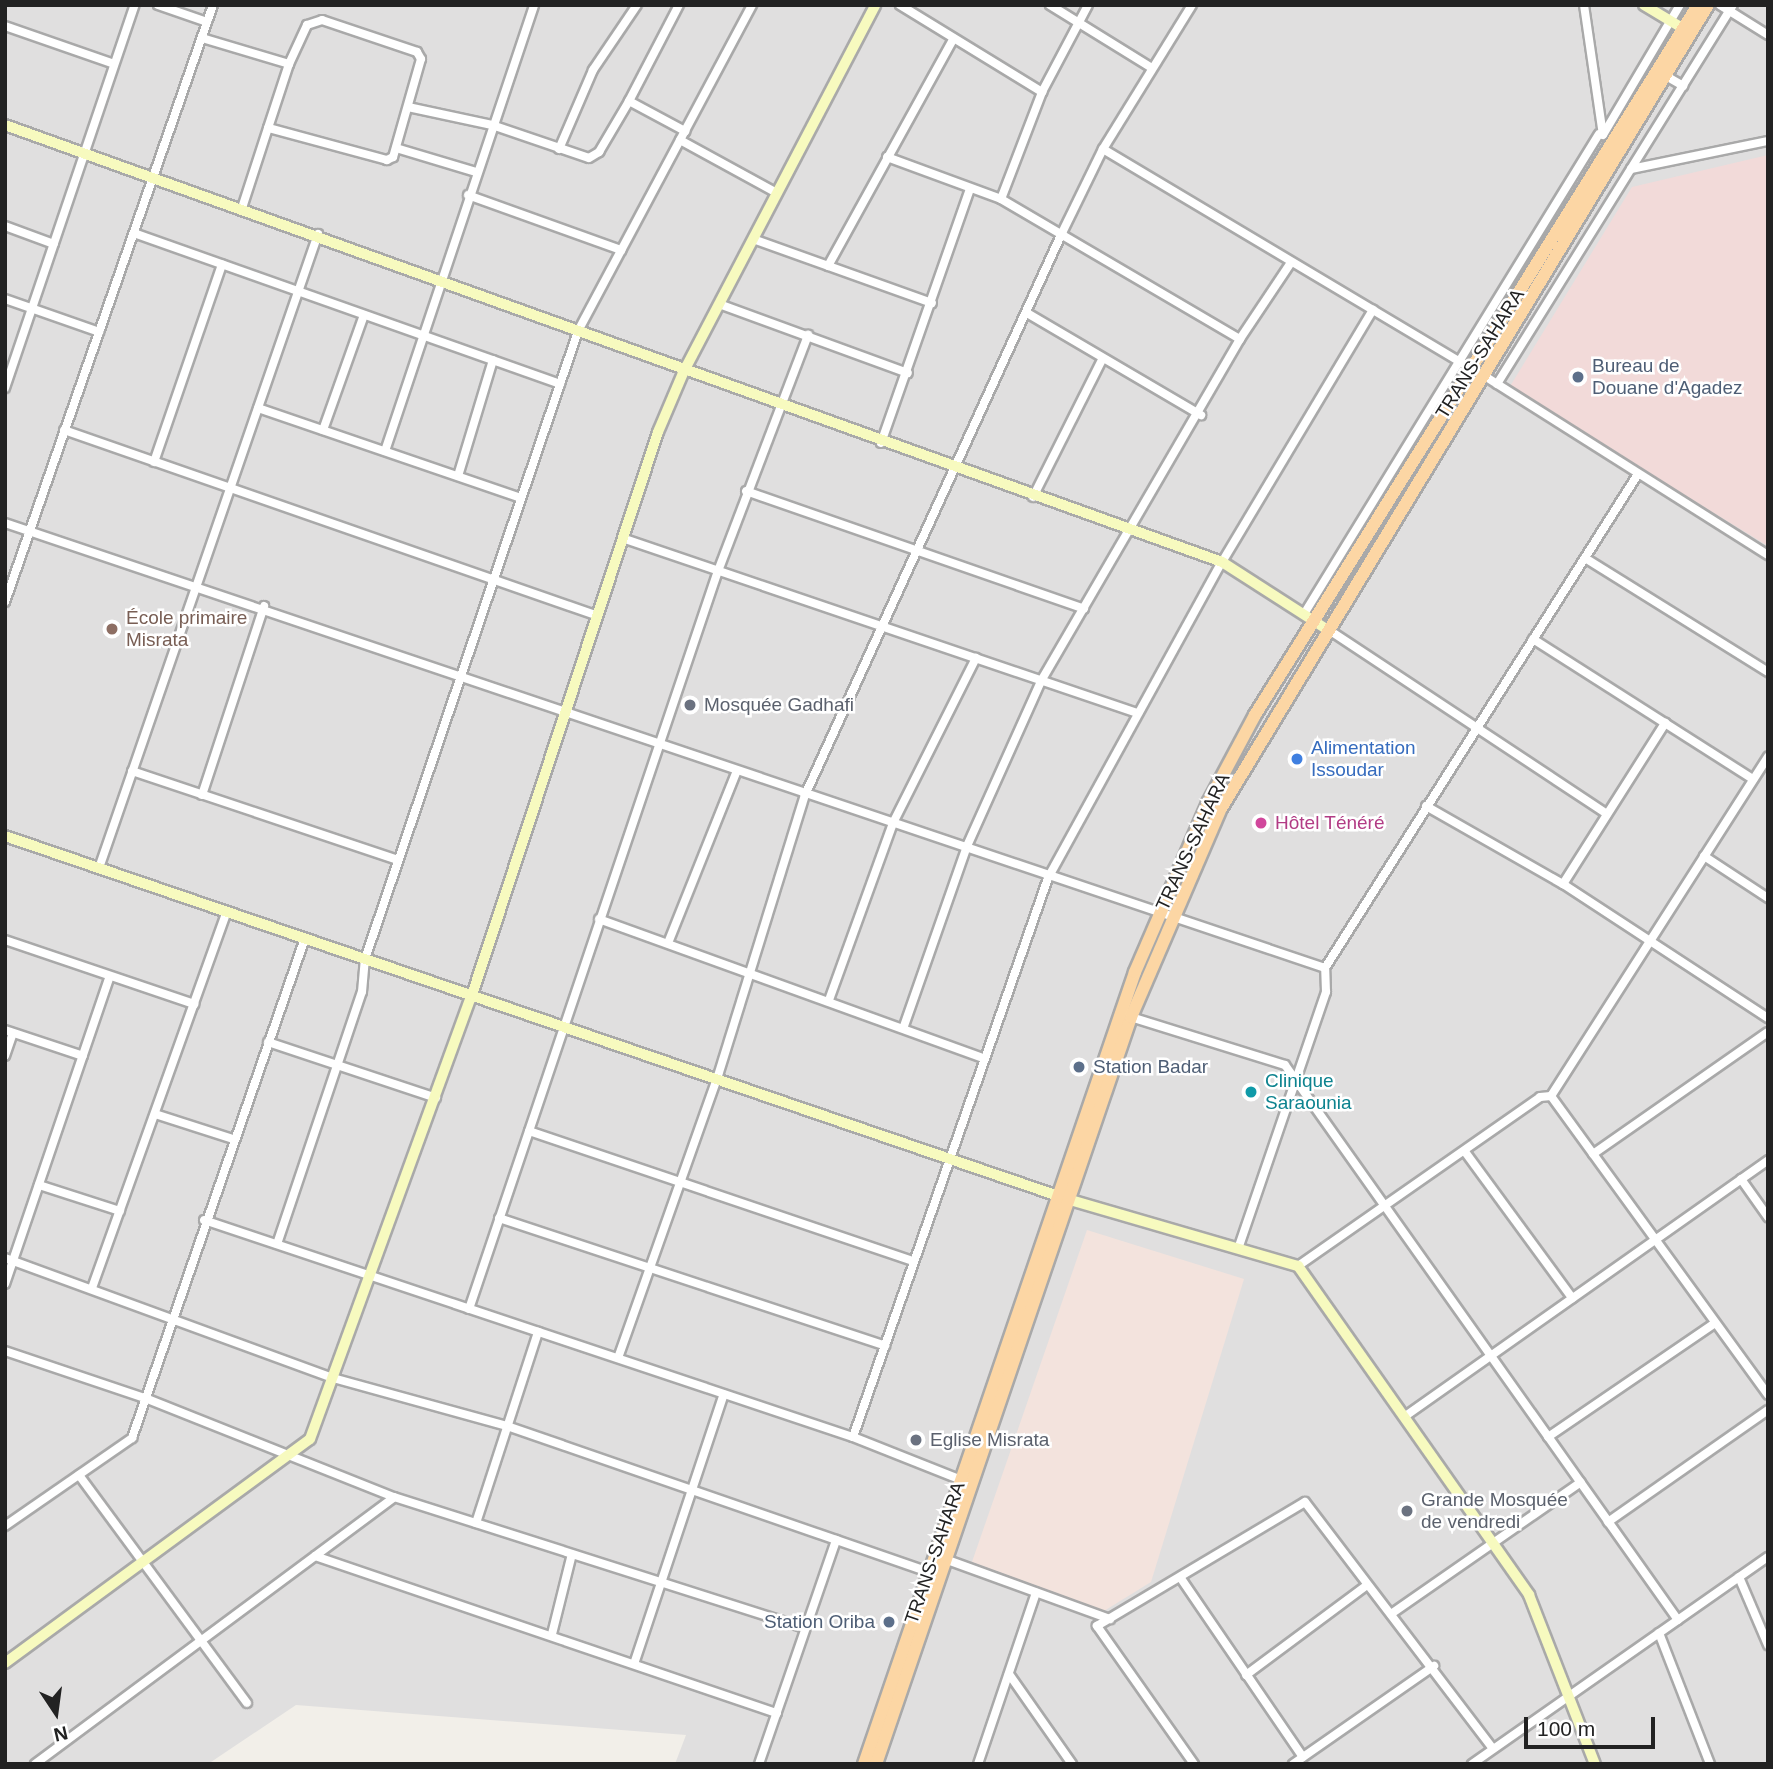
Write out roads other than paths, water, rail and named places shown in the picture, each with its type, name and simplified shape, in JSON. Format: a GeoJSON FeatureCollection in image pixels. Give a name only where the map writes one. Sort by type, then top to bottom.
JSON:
{"type":"FeatureCollection","features":[{"type":"Feature","properties":{"kind":"main road","name":"TRANS-SAHARA"},"geometry":{"type":"LineString","coordinates":[[1117,1041],[1131,1017],[1164,917],[1242,765],[1666,76],[1698,5]]}},
{"type":"Feature","properties":{"kind":"main road","name":"TRANS-SAHARA"},"geometry":{"type":"LineString","coordinates":[[864,1764],[940,1558],[1117,1041],[1208,803],[1309,617],[1466,365],[1687,31],[1708,5]]}},
{"type":"Feature","properties":{"kind":"main road","name":"TRANS-SAHARA"},"geometry":{"type":"LineString","coordinates":[[940,1558],[960,1479],[982,1434]]}},
{"type":"Feature","properties":{"kind":"main road","name":"TRANS-SAHARA"},"geometry":{"type":"LineString","coordinates":[[876,1764],[934,1574]]}},
{"type":"Feature","properties":{"kind":"street"},"geometry":{"type":"LineString","coordinates":[[5,387],[135,5]]}},
{"type":"Feature","properties":{"kind":"street"},"geometry":{"type":"LineString","coordinates":[[158,5],[207,22]]}},
{"type":"Feature","properties":{"kind":"street"},"geometry":{"type":"LineString","coordinates":[[5,602],[155,178],[213,5]]}},
{"type":"Feature","properties":{"kind":"street"},"geometry":{"type":"LineString","coordinates":[[385,451],[438,279],[534,5]]}},
{"type":"Feature","properties":{"kind":"street"},"geometry":{"type":"LineString","coordinates":[[559,149],[593,70],[637,5]]}},
{"type":"Feature","properties":{"kind":"street"},"geometry":{"type":"LineString","coordinates":[[408,107],[492,125],[559,149],[594,157],[629,101],[680,5]]}},
{"type":"Feature","properties":{"kind":"street"},"geometry":{"type":"LineString","coordinates":[[277,1244],[339,1065],[365,959],[460,672],[578,331],[752,5]]}},
{"type":"Feature","properties":{"kind":"street"},"geometry":{"type":"LineString","coordinates":[[5,1663],[310,1439],[373,1277],[472,995],[682,373],[875,5]]}},
{"type":"Feature","properties":{"kind":"street"},"geometry":{"type":"LineString","coordinates":[[900,5],[1042,92]]}},
{"type":"Feature","properties":{"kind":"street"},"geometry":{"type":"LineString","coordinates":[[1049,5],[1153,68]]}},
{"type":"Feature","properties":{"kind":"street"},"geometry":{"type":"LineString","coordinates":[[1001,199],[1042,92],[1088,5]]}},
{"type":"Feature","properties":{"kind":"street"},"geometry":{"type":"LineString","coordinates":[[618,1358],[717,1079],[805,795],[919,549],[952,469],[1103,149],[1192,5]]}},
{"type":"Feature","properties":{"kind":"street"},"geometry":{"type":"LineString","coordinates":[[1584,5],[1599,134]]}},
{"type":"Feature","properties":{"kind":"street"},"geometry":{"type":"LineString","coordinates":[[1644,5],[1687,31]]}},
{"type":"Feature","properties":{"kind":"street"},"geometry":{"type":"LineString","coordinates":[[1103,149],[1290,264],[1466,365],[1599,134],[1616,117],[1680,5]]}},
{"type":"Feature","properties":{"kind":"street"},"geometry":{"type":"LineString","coordinates":[[1720,5],[1731,8],[1768,34]]}},
{"type":"Feature","properties":{"kind":"street"},"geometry":{"type":"LineString","coordinates":[[1497,384],[1731,8]]}},
{"type":"Feature","properties":{"kind":"street"},"geometry":{"type":"LineString","coordinates":[[242,208],[268,128],[289,64],[312,21],[417,52],[408,107],[393,157],[376,161],[268,128]]}},
{"type":"Feature","properties":{"kind":"street"},"geometry":{"type":"LineString","coordinates":[[5,26],[114,64]]}},
{"type":"Feature","properties":{"kind":"street"},"geometry":{"type":"LineString","coordinates":[[202,38],[289,64]]}},
{"type":"Feature","properties":{"kind":"street"},"geometry":{"type":"LineString","coordinates":[[828,266],[954,38]]}},
{"type":"Feature","properties":{"kind":"street"},"geometry":{"type":"LineString","coordinates":[[1666,76],[1683,86]]}},
{"type":"Feature","properties":{"kind":"street"},"geometry":{"type":"LineString","coordinates":[[629,101],[685,131]]}},
{"type":"Feature","properties":{"kind":"street"},"geometry":{"type":"LineString","coordinates":[[5,125],[318,234],[578,331],[682,373],[1222,562],[1478,726],[1607,814]]}},
{"type":"Feature","properties":{"kind":"street"},"geometry":{"type":"LineString","coordinates":[[680,141],[777,193]]}},
{"type":"Feature","properties":{"kind":"street"},"geometry":{"type":"LineString","coordinates":[[1631,169],[1768,141]]}},
{"type":"Feature","properties":{"kind":"street"},"geometry":{"type":"LineString","coordinates":[[396,148],[476,172]]}},
{"type":"Feature","properties":{"kind":"street"},"geometry":{"type":"LineString","coordinates":[[887,158],[1001,199],[1240,339]]}},
{"type":"Feature","properties":{"kind":"street"},"geometry":{"type":"LineString","coordinates":[[881,443],[908,373],[970,189]]}},
{"type":"Feature","properties":{"kind":"street"},"geometry":{"type":"LineString","coordinates":[[468,195],[621,250]]}},
{"type":"Feature","properties":{"kind":"street"},"geometry":{"type":"LineString","coordinates":[[5,226],[54,244]]}},
{"type":"Feature","properties":{"kind":"street"},"geometry":{"type":"LineString","coordinates":[[134,233],[560,384]]}},
{"type":"Feature","properties":{"kind":"street"},"geometry":{"type":"LineString","coordinates":[[99,868],[318,234]]}},
{"type":"Feature","properties":{"kind":"street"},"geometry":{"type":"LineString","coordinates":[[753,239],[932,303]]}},
{"type":"Feature","properties":{"kind":"street"},"geometry":{"type":"LineString","coordinates":[[155,461],[222,264]]}},
{"type":"Feature","properties":{"kind":"street"},"geometry":{"type":"LineString","coordinates":[[904,1026],[967,846],[1041,681],[1201,415],[1240,339],[1290,264]]}},
{"type":"Feature","properties":{"kind":"street"},"geometry":{"type":"LineString","coordinates":[[5,299],[99,332]]}},
{"type":"Feature","properties":{"kind":"street"},"geometry":{"type":"LineString","coordinates":[[719,304],[908,373]]}},
{"type":"Feature","properties":{"kind":"street"},"geometry":{"type":"LineString","coordinates":[[853,1437],[1048,878],[1222,562],[1373,310]]}},
{"type":"Feature","properties":{"kind":"street"},"geometry":{"type":"LineString","coordinates":[[1027,313],[1102,360],[1201,415]]}},
{"type":"Feature","properties":{"kind":"street"},"geometry":{"type":"LineString","coordinates":[[323,430],[364,314]]}},
{"type":"Feature","properties":{"kind":"street"},"geometry":{"type":"LineString","coordinates":[[469,1309],[718,571],[807,335]]}},
{"type":"Feature","properties":{"kind":"street"},"geometry":{"type":"LineString","coordinates":[[458,476],[492,360]]}},
{"type":"Feature","properties":{"kind":"street"},"geometry":{"type":"LineString","coordinates":[[1033,497],[1102,360]]}},
{"type":"Feature","properties":{"kind":"street"},"geometry":{"type":"LineString","coordinates":[[1483,375],[1768,555]]}},
{"type":"Feature","properties":{"kind":"street"},"geometry":{"type":"LineString","coordinates":[[258,408],[521,498]]}},
{"type":"Feature","properties":{"kind":"street"},"geometry":{"type":"LineString","coordinates":[[64,430],[598,616]]}},
{"type":"Feature","properties":{"kind":"street"},"geometry":{"type":"LineString","coordinates":[[1238,1249],[1326,992],[1325,968],[1638,474]]}},
{"type":"Feature","properties":{"kind":"street"},"geometry":{"type":"LineString","coordinates":[[746,491],[919,549],[1084,609]]}},
{"type":"Feature","properties":{"kind":"street"},"geometry":{"type":"LineString","coordinates":[[5,523],[197,583],[460,672],[566,714],[736,774],[967,846],[1048,878],[1325,968]]}},
{"type":"Feature","properties":{"kind":"street"},"geometry":{"type":"LineString","coordinates":[[625,539],[1137,713]]}},
{"type":"Feature","properties":{"kind":"street"},"geometry":{"type":"LineString","coordinates":[[1585,558],[1768,672]]}},
{"type":"Feature","properties":{"kind":"street"},"geometry":{"type":"LineString","coordinates":[[202,795],[264,606]]}},
{"type":"Feature","properties":{"kind":"street"},"geometry":{"type":"LineString","coordinates":[[1533,639],[1754,779]]}},
{"type":"Feature","properties":{"kind":"street"},"geometry":{"type":"LineString","coordinates":[[829,1000],[893,823],[976,658]]}},
{"type":"Feature","properties":{"kind":"street"},"geometry":{"type":"LineString","coordinates":[[1563,884],[1665,723]]}},
{"type":"Feature","properties":{"kind":"street"},"geometry":{"type":"LineString","coordinates":[[1550,1096],[1768,757]]}},
{"type":"Feature","properties":{"kind":"street"},"geometry":{"type":"LineString","coordinates":[[132,771],[398,860]]}},
{"type":"Feature","properties":{"kind":"street"},"geometry":{"type":"LineString","coordinates":[[668,943],[736,774]]}},
{"type":"Feature","properties":{"kind":"street"},"geometry":{"type":"LineString","coordinates":[[1426,806],[1563,884],[1768,1018]]}},
{"type":"Feature","properties":{"kind":"street"},"geometry":{"type":"LineString","coordinates":[[5,836],[1062,1197],[1298,1266],[1529,1595],[1595,1764]]}},
{"type":"Feature","properties":{"kind":"street"},"geometry":{"type":"LineString","coordinates":[[1704,856],[1768,898]]}},
{"type":"Feature","properties":{"kind":"street"},"geometry":{"type":"LineString","coordinates":[[92,1288],[227,911]]}},
{"type":"Feature","properties":{"kind":"street"},"geometry":{"type":"LineString","coordinates":[[599,919],[904,1026],[983,1058]]}},
{"type":"Feature","properties":{"kind":"street"},"geometry":{"type":"LineString","coordinates":[[5,1526],[132,1438],[171,1314],[305,938]]}},
{"type":"Feature","properties":{"kind":"street"},"geometry":{"type":"LineString","coordinates":[[5,940],[194,1004]]}},
{"type":"Feature","properties":{"kind":"street"},"geometry":{"type":"LineString","coordinates":[[5,1284],[9,1260],[39,1185],[110,976]]}},
{"type":"Feature","properties":{"kind":"street"},"geometry":{"type":"LineString","coordinates":[[1131,1017],[1285,1065],[1678,1620]]}},
{"type":"Feature","properties":{"kind":"street"},"geometry":{"type":"LineString","coordinates":[[5,1056],[9,1032],[83,1056]]}},
{"type":"Feature","properties":{"kind":"street"},"geometry":{"type":"LineString","coordinates":[[1593,1154],[1768,1032]]}},
{"type":"Feature","properties":{"kind":"street"},"geometry":{"type":"LineString","coordinates":[[268,1042],[436,1098]]}},
{"type":"Feature","properties":{"kind":"street"},"geometry":{"type":"LineString","coordinates":[[1298,1266],[1466,1153],[1540,1097],[1550,1096]]}},
{"type":"Feature","properties":{"kind":"street"},"geometry":{"type":"LineString","coordinates":[[1550,1096],[1768,1395]]}},
{"type":"Feature","properties":{"kind":"street"},"geometry":{"type":"LineString","coordinates":[[155,1114],[233,1139]]}},
{"type":"Feature","properties":{"kind":"street"},"geometry":{"type":"LineString","coordinates":[[529,1131],[914,1261]]}},
{"type":"Feature","properties":{"kind":"street"},"geometry":{"type":"LineString","coordinates":[[1466,1153],[1572,1298]]}},
{"type":"Feature","properties":{"kind":"street"},"geometry":{"type":"LineString","coordinates":[[1404,1417],[1768,1160]]}},
{"type":"Feature","properties":{"kind":"street"},"geometry":{"type":"LineString","coordinates":[[1741,1179],[1768,1217]]}},
{"type":"Feature","properties":{"kind":"street"},"geometry":{"type":"LineString","coordinates":[[39,1185],[120,1211]]}},
{"type":"Feature","properties":{"kind":"street"},"geometry":{"type":"LineString","coordinates":[[499,1218],[885,1346]]}},
{"type":"Feature","properties":{"kind":"street"},"geometry":{"type":"LineString","coordinates":[[204,1220],[853,1437],[960,1479]]}},
{"type":"Feature","properties":{"kind":"street"},"geometry":{"type":"LineString","coordinates":[[9,1260],[171,1314],[334,1378],[507,1426],[934,1574]]}},
{"type":"Feature","properties":{"kind":"street"},"geometry":{"type":"LineString","coordinates":[[1548,1437],[1716,1324]]}},
{"type":"Feature","properties":{"kind":"street"},"geometry":{"type":"LineString","coordinates":[[476,1523],[538,1332]]}},
{"type":"Feature","properties":{"kind":"street"},"geometry":{"type":"LineString","coordinates":[[5,1352],[145,1398],[292,1453],[394,1497],[805,1628]]}},
{"type":"Feature","properties":{"kind":"street"},"geometry":{"type":"LineString","coordinates":[[635,1661],[724,1394]]}},
{"type":"Feature","properties":{"kind":"street"},"geometry":{"type":"LineString","coordinates":[[1608,1522],[1768,1410]]}},
{"type":"Feature","properties":{"kind":"street"},"geometry":{"type":"LineString","coordinates":[[79,1475],[247,1703]]}},
{"type":"Feature","properties":{"kind":"street"},"geometry":{"type":"LineString","coordinates":[[1391,1614],[1581,1482]]}},
{"type":"Feature","properties":{"kind":"street"},"geometry":{"type":"LineString","coordinates":[[35,1764],[394,1497]]}},
{"type":"Feature","properties":{"kind":"street"},"geometry":{"type":"LineString","coordinates":[[1194,1764],[1097,1626],[1305,1502],[1366,1586],[1434,1666],[1493,1749]]}},
{"type":"Feature","properties":{"kind":"street"},"geometry":{"type":"LineString","coordinates":[[759,1764],[835,1540]]}},
{"type":"Feature","properties":{"kind":"street"},"geometry":{"type":"LineString","coordinates":[[552,1634],[572,1554]]}},
{"type":"Feature","properties":{"kind":"street"},"geometry":{"type":"LineString","coordinates":[[315,1556],[635,1661],[777,1713]]}},
{"type":"Feature","properties":{"kind":"street"},"geometry":{"type":"LineString","coordinates":[[1472,1764],[1768,1557]]}},
{"type":"Feature","properties":{"kind":"street"},"geometry":{"type":"LineString","coordinates":[[940,1558],[1110,1619]]}},
{"type":"Feature","properties":{"kind":"street"},"geometry":{"type":"LineString","coordinates":[[1180,1577],[1303,1758]]}},
{"type":"Feature","properties":{"kind":"street"},"geometry":{"type":"LineString","coordinates":[[1739,1577],[1768,1645]]}},
{"type":"Feature","properties":{"kind":"street"},"geometry":{"type":"LineString","coordinates":[[1246,1675],[1366,1586]]}},
{"type":"Feature","properties":{"kind":"street"},"geometry":{"type":"LineString","coordinates":[[978,1764],[1036,1593]]}},
{"type":"Feature","properties":{"kind":"street"},"geometry":{"type":"LineString","coordinates":[[1659,1633],[1710,1764]]}},
{"type":"Feature","properties":{"kind":"street"},"geometry":{"type":"LineString","coordinates":[[1293,1764],[1434,1666]]}},
{"type":"Feature","properties":{"kind":"street"},"geometry":{"type":"LineString","coordinates":[[1009,1674],[1072,1764]]}},
{"type":"Feature","properties":{"kind":"place","name":"Bureau de Douane d'Agadez"},"geometry":{"type":"Point","coordinates":[1578,377]}},
{"type":"Feature","properties":{"kind":"place","name":"École primaire Misrata"},"geometry":{"type":"Point","coordinates":[112,629]}},
{"type":"Feature","properties":{"kind":"place","name":"Mosquée Gadhafi"},"geometry":{"type":"Point","coordinates":[690,705]}},
{"type":"Feature","properties":{"kind":"place","name":"Alimentation Issoudar"},"geometry":{"type":"Point","coordinates":[1297,759]}},
{"type":"Feature","properties":{"kind":"place","name":"Hôtel Ténéré"},"geometry":{"type":"Point","coordinates":[1261,823]}},
{"type":"Feature","properties":{"kind":"place","name":"Station Badar"},"geometry":{"type":"Point","coordinates":[1079,1067]}},
{"type":"Feature","properties":{"kind":"place","name":"Clinique Saraounia"},"geometry":{"type":"Point","coordinates":[1251,1092]}},
{"type":"Feature","properties":{"kind":"place","name":"Eglise Misrata"},"geometry":{"type":"Point","coordinates":[916,1440]}},
{"type":"Feature","properties":{"kind":"place","name":"Grande Mosquée de vendredi"},"geometry":{"type":"Point","coordinates":[1407,1511]}},
{"type":"Feature","properties":{"kind":"place","name":"Station Oriba"},"geometry":{"type":"Point","coordinates":[889,1622]}}]}
